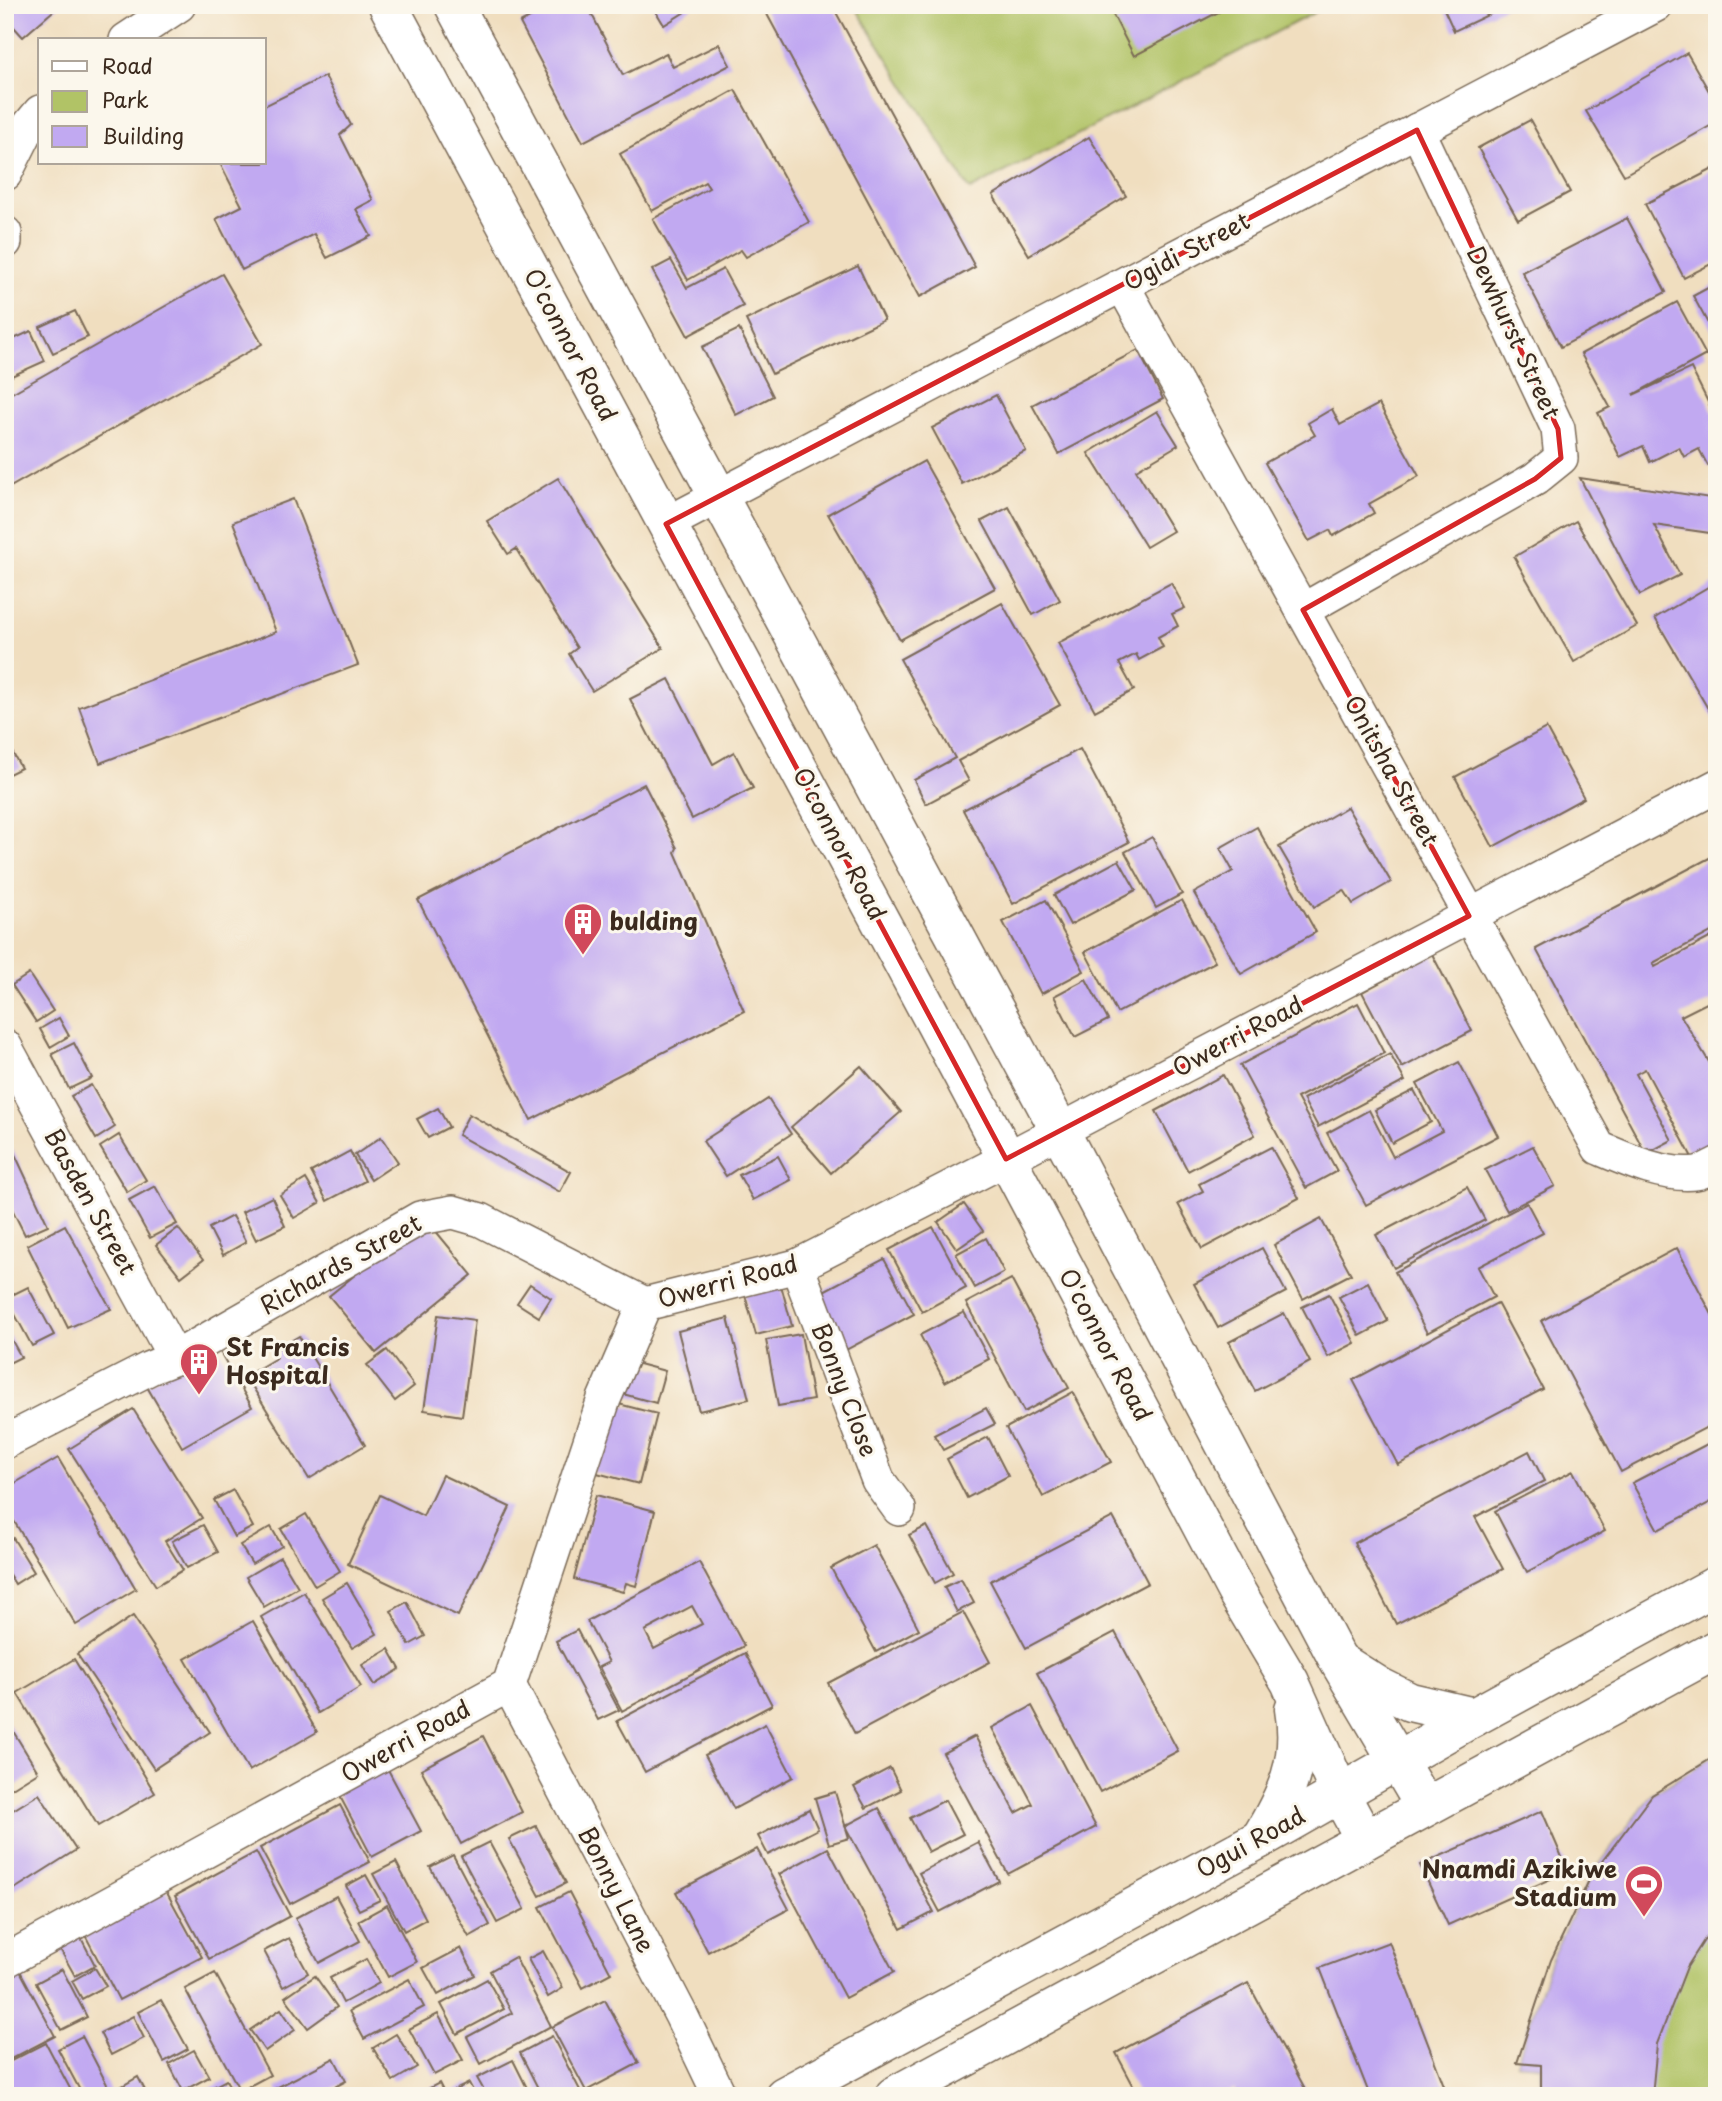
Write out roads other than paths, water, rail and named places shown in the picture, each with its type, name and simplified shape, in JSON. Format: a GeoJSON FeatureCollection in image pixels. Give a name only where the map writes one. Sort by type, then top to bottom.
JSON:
{"type":"FeatureCollection","features":[{"type":"Feature","properties":{"kind":"main road","name":"O'connor Road"},"geometry":{"type":"LineString","coordinates":[[388,5],[929,1011],[1236,1591],[1290,1682]]}},
{"type":"Feature","properties":{"kind":"main road"},"geometry":{"type":"LineString","coordinates":[[454,5],[1060,1131],[1338,1660],[1425,1807]]}},
{"type":"Feature","properties":{"kind":"main road","name":"Ogui Road"},"geometry":{"type":"LineString","coordinates":[[783,2096],[1261,1839],[1339,1792],[1717,1585]]}},
{"type":"Feature","properties":{"kind":"main road"},"geometry":{"type":"LineString","coordinates":[[894,2096],[1717,1649]]}},
{"type":"Feature","properties":{"kind":"main road"},"geometry":{"type":"LineString","coordinates":[[1338,1660],[1380,1687],[1410,1702],[1474,1717]]}},
{"type":"Feature","properties":{"kind":"main road"},"geometry":{"type":"LineString","coordinates":[[1290,1682],[1339,1792],[1365,1840]]}},
{"type":"Feature","properties":{"kind":"main road"},"geometry":{"type":"LineString","coordinates":[[1261,1839],[1280,1807],[1295,1765],[1296,1718],[1290,1682]]}},
{"type":"Feature","properties":{"kind":"street"},"geometry":{"type":"LineString","coordinates":[[129,38],[179,5]]}},
{"type":"Feature","properties":{"kind":"street","name":"Ogidi Street"},"geometry":{"type":"LineString","coordinates":[[666,524],[1656,5]]}},
{"type":"Feature","properties":{"kind":"street"},"geometry":{"type":"LineString","coordinates":[[5,174],[30,124],[38,114]]}},
{"type":"Feature","properties":{"kind":"street","name":"Dewhurst Street"},"geometry":{"type":"LineString","coordinates":[[1303,610],[1535,479],[1561,458],[1558,429],[1418,131]]}},
{"type":"Feature","properties":{"kind":"street"},"geometry":{"type":"LineString","coordinates":[[5,233],[5,242]]}},
{"type":"Feature","properties":{"kind":"street","name":"Onitsha Street"},"geometry":{"type":"LineString","coordinates":[[1122,286],[1599,1148],[1632,1162],[1661,1170],[1697,1173],[1717,1164]]}},
{"type":"Feature","properties":{"kind":"street","name":"Owerri Road"},"geometry":{"type":"LineString","coordinates":[[5,1961],[509,1685],[604,1399],[645,1304],[797,1266],[1717,786]]}},
{"type":"Feature","properties":{"kind":"street","name":"Basden Street"},"geometry":{"type":"LineString","coordinates":[[5,1046],[175,1358]]}},
{"type":"Feature","properties":{"kind":"street","name":"Richards Street"},"geometry":{"type":"LineString","coordinates":[[5,1442],[150,1368],[175,1358],[420,1218],[453,1212],[481,1220],[645,1304]]}},
{"type":"Feature","properties":{"kind":"street","name":"Bonny Close"},"geometry":{"type":"LineString","coordinates":[[797,1266],[878,1480],[899,1509]]}},
{"type":"Feature","properties":{"kind":"street","name":"Bonny Lane"},"geometry":{"type":"LineString","coordinates":[[509,1685],[681,2015],[720,2096]]}},
{"type":"Feature","properties":{"kind":"place","name":"bulding"},"geometry":{"type":"Point","coordinates":[583,956]}},
{"type":"Feature","properties":{"kind":"place","name":"St Francis Hospital"},"geometry":{"type":"Point","coordinates":[199,1396]}},
{"type":"Feature","properties":{"kind":"place","name":"Nnamdi Azikiwe Stadium"},"geometry":{"type":"Point","coordinates":[1644,1918]}}]}
